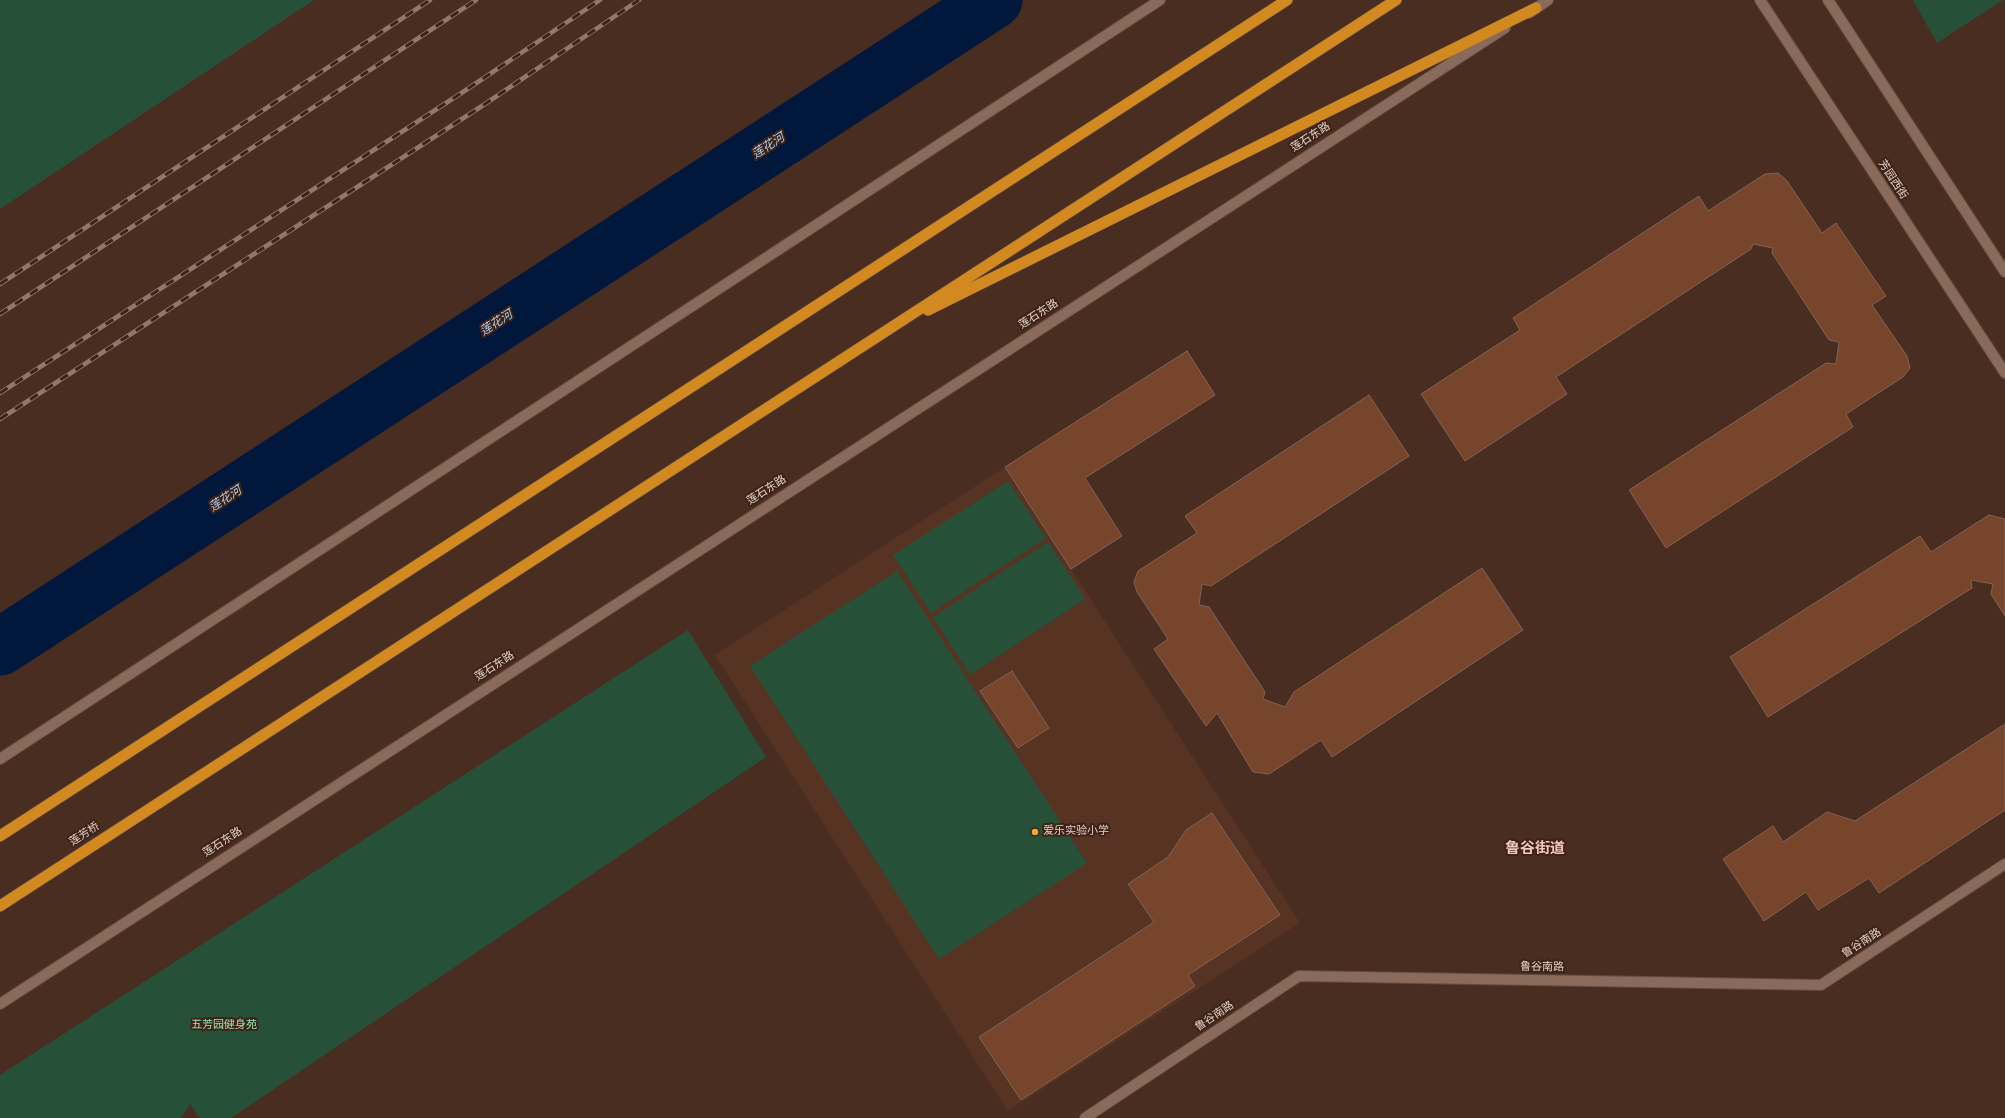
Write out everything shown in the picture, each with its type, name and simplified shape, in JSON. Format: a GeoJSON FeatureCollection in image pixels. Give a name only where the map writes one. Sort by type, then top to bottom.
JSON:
{"type":"FeatureCollection","features":[{"type":"Feature","properties":{"kind":"highway"},"geometry":{"type":"LineString","coordinates":[[0,836],[1286,0]]}},
{"type":"Feature","properties":{"kind":"highway"},"geometry":{"type":"LineString","coordinates":[[881,334],[1396,0]]}},
{"type":"Feature","properties":{"kind":"highway"},"geometry":{"type":"LineString","coordinates":[[881,334],[1536,8]]}},
{"type":"Feature","properties":{"kind":"highway","name":"莲芳桥"},"geometry":{"type":"LineString","coordinates":[[0,906],[184,785],[881,334]]}},
{"type":"Feature","properties":{"kind":"street"},"geometry":{"type":"LineString","coordinates":[[0,759],[1160,0]]}},
{"type":"Feature","properties":{"kind":"street","name":"莲石东路"},"geometry":{"type":"LineString","coordinates":[[0,1004],[1548,0]]}},
{"type":"Feature","properties":{"kind":"street","name":"芳园西街"},"geometry":{"type":"LineString","coordinates":[[1760,0],[2005,373]]}},
{"type":"Feature","properties":{"kind":"street"},"geometry":{"type":"LineString","coordinates":[[1828,0],[2005,272]]}},
{"type":"Feature","properties":{"kind":"street","name":"鲁谷南路"},"geometry":{"type":"LineString","coordinates":[[1085,1118],[1299,976],[1821,985],[2005,864]]}},
{"type":"Feature","properties":{"kind":"shaded area","name":"爱乐实验小学"},"geometry":{"type":"Polygon","coordinates":[[[1005,467],[1300,923],[1008,1111],[715,655],[1005,467]]]}},
{"type":"Feature","properties":{"kind":"green space"},"geometry":{"type":"Polygon","coordinates":[[[0,0],[314,0],[0,209],[0,0]]]}},
{"type":"Feature","properties":{"kind":"green space"},"geometry":{"type":"Polygon","coordinates":[[[1913,0],[2003,0],[1937,43],[1913,0]]]}},
{"type":"Feature","properties":{"kind":"green space"},"geometry":{"type":"Polygon","coordinates":[[[1008,481],[1046,538],[931,613],[893,555],[1008,481]]]}},
{"type":"Feature","properties":{"kind":"green space"},"geometry":{"type":"Polygon","coordinates":[[[1048,542],[1085,599],[970,675],[933,617],[1048,542]]]}},
{"type":"Feature","properties":{"kind":"green space"},"geometry":{"type":"Polygon","coordinates":[[[897,571],[1087,863],[939,959],[750,666],[897,571]]]}},
{"type":"Feature","properties":{"kind":"green space","name":"五芳园健身苑"},"geometry":{"type":"Polygon","coordinates":[[[688,630],[766,757],[231,1118],[200,1118],[190,1104],[181,1118],[0,1118],[0,1075],[688,630]]]}},
{"type":"Feature","properties":{"kind":"building"},"geometry":{"type":"Polygon","coordinates":[[[1778,173],[1787,181],[1822,233],[1836,223],[1886,296],[1872,305],[1907,356],[1910,368],[1903,377],[1846,414],[1853,427],[1666,548],[1629,490],[1826,363],[1836,364],[1839,342],[1829,340],[1772,253],[1773,248],[1753,244],[1751,249],[1556,377],[1567,394],[1465,461],[1421,394],[1520,330],[1513,318],[1699,196],[1708,211],[1765,174],[1778,173]]]}},
{"type":"Feature","properties":{"kind":"building"},"geometry":{"type":"Polygon","coordinates":[[[1187,351],[1215,395],[1085,478],[1122,536],[1071,569],[1005,467],[1187,351]]]}},
{"type":"Feature","properties":{"kind":"building"},"geometry":{"type":"Polygon","coordinates":[[[1369,395],[1409,456],[1211,586],[1202,584],[1199,605],[1209,607],[1265,692],[1263,699],[1285,707],[1294,692],[1482,568],[1523,630],[1332,757],[1321,740],[1269,774],[1253,772],[1217,713],[1206,726],[1154,649],[1168,639],[1137,592],[1134,582],[1138,571],[1197,533],[1185,516],[1369,395]]]}},
{"type":"Feature","properties":{"kind":"building"},"geometry":{"type":"Polygon","coordinates":[[[1989,515],[2005,519],[2005,616],[1991,594],[1993,584],[1971,580],[1972,588],[1768,717],[1730,657],[1920,536],[1931,552],[1989,515]]]}},
{"type":"Feature","properties":{"kind":"building"},"geometry":{"type":"Polygon","coordinates":[[[1012,671],[1049,728],[1018,748],[980,691],[1012,671]]]}},
{"type":"Feature","properties":{"kind":"building"},"geometry":{"type":"Polygon","coordinates":[[[2005,724],[2005,810],[1879,893],[1869,878],[1818,910],[1806,892],[1764,921],[1723,859],[1773,826],[1783,842],[1827,812],[1855,821],[2005,724]]]}},
{"type":"Feature","properties":{"kind":"building"},"geometry":{"type":"Polygon","coordinates":[[[1212,813],[1280,915],[1188,975],[1195,986],[1021,1100],[979,1037],[1154,922],[1128,884],[1168,857],[1186,830],[1212,813]]]}},
{"type":"Feature","properties":{"kind":"waterway","name":"莲花河"},"geometry":{"type":"LineString","coordinates":[[0,647],[994,0]]}},
{"type":"Feature","properties":{"kind":"railway"},"geometry":{"type":"LineString","coordinates":[[0,284],[430,0]]}},
{"type":"Feature","properties":{"kind":"railway"},"geometry":{"type":"LineString","coordinates":[[0,314],[476,0]]}},
{"type":"Feature","properties":{"kind":"railway"},"geometry":{"type":"LineString","coordinates":[[0,393],[463,92],[600,0]]}},
{"type":"Feature","properties":{"kind":"railway"},"geometry":{"type":"LineString","coordinates":[[0,419],[485,104],[639,0]]}},
{"type":"Feature","properties":{"kind":"place","name":"爱乐实验小学"},"geometry":{"type":"Point","coordinates":[1035,832]}},
{"type":"Feature","properties":{"kind":"district","name":"鲁谷街道"},"geometry":{"type":"Point","coordinates":[1535,850]}}]}
